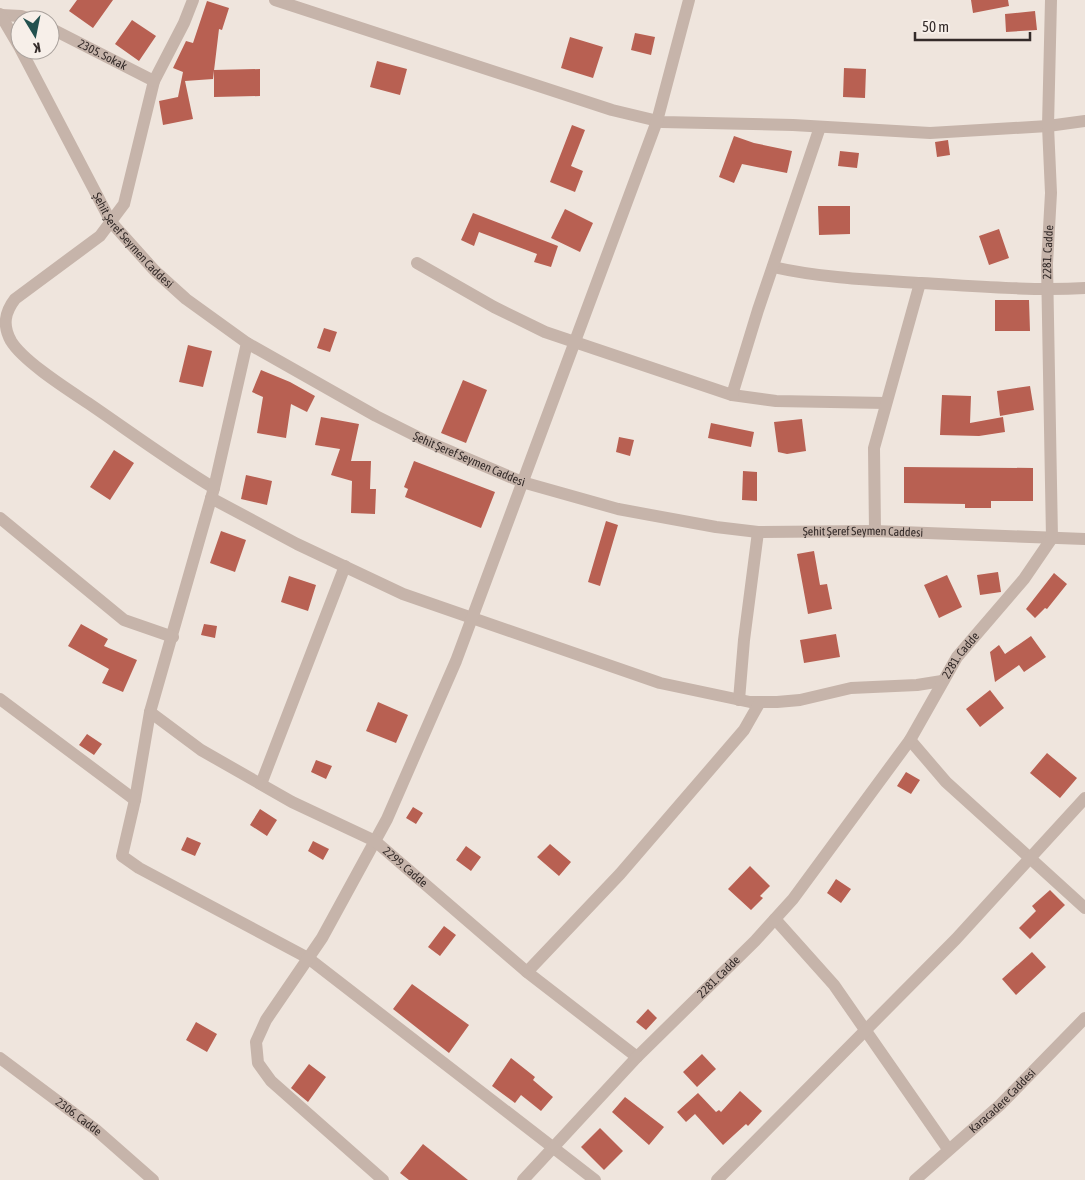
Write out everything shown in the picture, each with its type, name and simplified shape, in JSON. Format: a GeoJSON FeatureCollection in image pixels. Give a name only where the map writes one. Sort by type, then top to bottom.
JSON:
{"type":"FeatureCollection","features":[{"type":"Feature","properties":{"kind":"street"},"geometry":{"type":"LineString","coordinates":[[193,0],[184,23],[154,81],[124,204],[100,236],[15,299],[5,313],[10,340],[16,347],[55,380],[212,493],[345,566],[403,594],[472,619],[660,683],[739,700],[760,702],[800,700],[851,688],[918,685],[942,681]]}},
{"type":"Feature","properties":{"kind":"street"},"geometry":{"type":"LineString","coordinates":[[275,0],[612,110],[656,121],[930,133],[1048,126],[1085,121]]}},
{"type":"Feature","properties":{"kind":"street"},"geometry":{"type":"LineString","coordinates":[[383,1180],[271,1081],[258,1063],[255,1053],[256,1042],[266,1020],[322,938],[375,841],[400,791],[456,661],[656,121],[689,0]]}},
{"type":"Feature","properties":{"kind":"street","name":"2281. Cadde"},"geometry":{"type":"LineString","coordinates":[[523,1180],[638,1057],[775,918],[817,869],[910,740],[957,657],[1024,579],[1052,538],[1048,288],[1051,193],[1048,126],[1051,0]]}},
{"type":"Feature","properties":{"kind":"street","name":"Şehit Şeref Seymen Caddesi"},"geometry":{"type":"LineString","coordinates":[[0,14],[10,31]]}},
{"type":"Feature","properties":{"kind":"street","name":"2305. Sokak"},"geometry":{"type":"LineString","coordinates":[[60,33],[154,81]]}},
{"type":"Feature","properties":{"kind":"street","name":"Şehit Şeref Seymen Caddesi"},"geometry":{"type":"LineString","coordinates":[[27,60],[111,222],[186,299],[246,343],[376,416],[452,453],[522,482],[618,509],[667,519],[758,532],[875,531],[1085,539]]}},
{"type":"Feature","properties":{"kind":"street"},"geometry":{"type":"LineString","coordinates":[[732,395],[820,127]]}},
{"type":"Feature","properties":{"kind":"street"},"geometry":{"type":"LineString","coordinates":[[417,263],[494,307],[574,343],[640,363],[732,395],[776,400],[886,403]]}},
{"type":"Feature","properties":{"kind":"street"},"geometry":{"type":"LineString","coordinates":[[773,267],[824,277],[920,283],[1085,288]]}},
{"type":"Feature","properties":{"kind":"street"},"geometry":{"type":"LineString","coordinates":[[875,531],[874,448],[920,283]]}},
{"type":"Feature","properties":{"kind":"street"},"geometry":{"type":"LineString","coordinates":[[246,343],[212,493],[173,637],[150,712],[135,800],[122,856],[139,868],[308,958],[595,1180]]}},
{"type":"Feature","properties":{"kind":"street"},"geometry":{"type":"LineString","coordinates":[[0,518],[124,620],[173,637]]}},
{"type":"Feature","properties":{"kind":"street"},"geometry":{"type":"LineString","coordinates":[[739,700],[744,640],[758,532]]}},
{"type":"Feature","properties":{"kind":"street"},"geometry":{"type":"LineString","coordinates":[[261,784],[345,566]]}},
{"type":"Feature","properties":{"kind":"street"},"geometry":{"type":"LineString","coordinates":[[0,699],[135,800]]}},
{"type":"Feature","properties":{"kind":"street"},"geometry":{"type":"LineString","coordinates":[[527,972],[620,874],[744,730],[760,702]]}},
{"type":"Feature","properties":{"kind":"street","name":"2299. Cadde"},"geometry":{"type":"LineString","coordinates":[[150,712],[201,750],[316,814],[375,841],[527,972],[638,1057]]}},
{"type":"Feature","properties":{"kind":"street"},"geometry":{"type":"LineString","coordinates":[[910,740],[946,782],[1085,908]]}},
{"type":"Feature","properties":{"kind":"street"},"geometry":{"type":"LineString","coordinates":[[717,1180],[950,946],[1085,798]]}},
{"type":"Feature","properties":{"kind":"street"},"geometry":{"type":"LineString","coordinates":[[775,918],[834,985],[948,1149]]}},
{"type":"Feature","properties":{"kind":"street","name":"Karacadere Caddesi"},"geometry":{"type":"LineString","coordinates":[[914,1180],[1000,1105],[1085,1018]]}},
{"type":"Feature","properties":{"kind":"street","name":"2306. Cadde"},"geometry":{"type":"LineString","coordinates":[[0,1058],[95,1129],[153,1180]]}},
{"type":"Feature","properties":{"kind":"building"},"geometry":{"type":"Polygon","coordinates":[[[77,0],[113,0],[93,28],[69,11],[77,0]]]}},
{"type":"Feature","properties":{"kind":"building"},"geometry":{"type":"Polygon","coordinates":[[[971,0],[1008,0],[1009,6],[973,13],[971,0]]]}},
{"type":"Feature","properties":{"kind":"building"},"geometry":{"type":"Polygon","coordinates":[[[207,1],[229,8],[222,30],[219,29],[213,79],[185,81],[193,119],[163,125],[159,101],[178,97],[183,72],[173,68],[186,41],[193,43],[207,1]]]}},
{"type":"Feature","properties":{"kind":"building"},"geometry":{"type":"Polygon","coordinates":[[[1035,11],[1037,30],[1006,32],[1005,14],[1035,11]]]}},
{"type":"Feature","properties":{"kind":"building"},"geometry":{"type":"Polygon","coordinates":[[[132,20],[156,36],[139,61],[115,44],[132,20]]]}},
{"type":"Feature","properties":{"kind":"building"},"geometry":{"type":"Polygon","coordinates":[[[635,33],[655,37],[651,55],[631,50],[635,33]]]}},
{"type":"Feature","properties":{"kind":"building"},"geometry":{"type":"Polygon","coordinates":[[[570,37],[603,47],[593,78],[561,68],[570,37]]]}},
{"type":"Feature","properties":{"kind":"building"},"geometry":{"type":"Polygon","coordinates":[[[377,61],[407,69],[400,95],[370,87],[377,61]]]}},
{"type":"Feature","properties":{"kind":"building"},"geometry":{"type":"Polygon","coordinates":[[[844,68],[866,69],[865,98],[843,97],[844,68]]]}},
{"type":"Feature","properties":{"kind":"building"},"geometry":{"type":"Polygon","coordinates":[[[260,69],[260,96],[214,97],[214,70],[260,69]]]}},
{"type":"Feature","properties":{"kind":"building"},"geometry":{"type":"Polygon","coordinates":[[[572,125],[585,130],[571,166],[583,171],[575,192],[550,182],[572,125]]]}},
{"type":"Feature","properties":{"kind":"building"},"geometry":{"type":"Polygon","coordinates":[[[734,136],[754,143],[792,151],[787,173],[742,164],[734,183],[719,177],[734,136]]]}},
{"type":"Feature","properties":{"kind":"building"},"geometry":{"type":"Polygon","coordinates":[[[948,140],[950,155],[937,157],[935,142],[948,140]]]}},
{"type":"Feature","properties":{"kind":"building"},"geometry":{"type":"Polygon","coordinates":[[[840,151],[859,153],[857,168],[838,166],[840,151]]]}},
{"type":"Feature","properties":{"kind":"building"},"geometry":{"type":"Polygon","coordinates":[[[818,206],[850,206],[850,234],[819,235],[818,206]]]}},
{"type":"Feature","properties":{"kind":"building"},"geometry":{"type":"Polygon","coordinates":[[[565,209],[593,223],[580,252],[551,238],[565,209]]]}},
{"type":"Feature","properties":{"kind":"building"},"geometry":{"type":"Polygon","coordinates":[[[473,213],[558,246],[551,267],[534,262],[537,254],[479,232],[474,246],[461,240],[473,213]]]}},
{"type":"Feature","properties":{"kind":"building"},"geometry":{"type":"Polygon","coordinates":[[[999,229],[1009,258],[989,265],[979,236],[999,229]]]}},
{"type":"Feature","properties":{"kind":"building"},"geometry":{"type":"Polygon","coordinates":[[[995,300],[1029,300],[1030,331],[995,331],[995,300]]]}},
{"type":"Feature","properties":{"kind":"building"},"geometry":{"type":"Polygon","coordinates":[[[324,328],[337,332],[330,352],[317,348],[324,328]]]}},
{"type":"Feature","properties":{"kind":"building"},"geometry":{"type":"Polygon","coordinates":[[[188,345],[212,351],[203,387],[179,382],[188,345]]]}},
{"type":"Feature","properties":{"kind":"building"},"geometry":{"type":"Polygon","coordinates":[[[261,370],[290,382],[315,396],[307,412],[291,404],[286,438],[257,433],[263,397],[252,392],[261,370]]]}},
{"type":"Feature","properties":{"kind":"building"},"geometry":{"type":"Polygon","coordinates":[[[463,380],[487,390],[466,443],[441,433],[463,380]]]}},
{"type":"Feature","properties":{"kind":"building"},"geometry":{"type":"Polygon","coordinates":[[[1030,386],[1034,410],[1000,416],[997,391],[1030,386]]]}},
{"type":"Feature","properties":{"kind":"building"},"geometry":{"type":"Polygon","coordinates":[[[942,395],[971,396],[970,423],[1003,417],[1005,432],[979,436],[940,435],[942,395]]]}},
{"type":"Feature","properties":{"kind":"building"},"geometry":{"type":"Polygon","coordinates":[[[321,417],[359,424],[351,461],[371,461],[370,489],[376,489],[375,514],[351,513],[352,481],[331,475],[340,449],[315,445],[321,417]]]}},
{"type":"Feature","properties":{"kind":"building"},"geometry":{"type":"Polygon","coordinates":[[[802,419],[806,451],[787,454],[778,452],[774,422],[802,419]]]}},
{"type":"Feature","properties":{"kind":"building"},"geometry":{"type":"Polygon","coordinates":[[[711,423],[754,432],[751,447],[708,438],[711,423]]]}},
{"type":"Feature","properties":{"kind":"building"},"geometry":{"type":"Polygon","coordinates":[[[619,437],[634,440],[630,456],[616,452],[619,437]]]}},
{"type":"Feature","properties":{"kind":"building"},"geometry":{"type":"Polygon","coordinates":[[[114,450],[134,463],[110,500],[90,487],[114,450]]]}},
{"type":"Feature","properties":{"kind":"building"},"geometry":{"type":"Polygon","coordinates":[[[414,461],[495,492],[481,528],[405,497],[408,489],[404,487],[414,461]]]}},
{"type":"Feature","properties":{"kind":"building"},"geometry":{"type":"Polygon","coordinates":[[[904,467],[1033,468],[1033,501],[991,501],[991,508],[965,508],[965,504],[904,503],[904,467]]]}},
{"type":"Feature","properties":{"kind":"building"},"geometry":{"type":"Polygon","coordinates":[[[743,471],[757,472],[757,501],[742,500],[743,471]]]}},
{"type":"Feature","properties":{"kind":"building"},"geometry":{"type":"Polygon","coordinates":[[[246,475],[272,481],[267,505],[241,499],[246,475]]]}},
{"type":"Feature","properties":{"kind":"building"},"geometry":{"type":"Polygon","coordinates":[[[606,521],[618,525],[600,586],[588,582],[606,521]]]}},
{"type":"Feature","properties":{"kind":"building"},"geometry":{"type":"Polygon","coordinates":[[[221,531],[246,540],[235,572],[210,563],[221,531]]]}},
{"type":"Feature","properties":{"kind":"building"},"geometry":{"type":"Polygon","coordinates":[[[814,551],[820,585],[827,584],[832,609],[808,614],[797,554],[814,551]]]}},
{"type":"Feature","properties":{"kind":"building"},"geometry":{"type":"Polygon","coordinates":[[[998,572],[1001,592],[980,595],[977,575],[998,572]]]}},
{"type":"Feature","properties":{"kind":"building"},"geometry":{"type":"Polygon","coordinates":[[[1054,573],[1067,584],[1047,609],[1045,608],[1035,618],[1026,609],[1054,573]]]}},
{"type":"Feature","properties":{"kind":"building"},"geometry":{"type":"Polygon","coordinates":[[[947,575],[962,607],[939,618],[924,585],[947,575]]]}},
{"type":"Feature","properties":{"kind":"building"},"geometry":{"type":"Polygon","coordinates":[[[289,576],[316,585],[308,611],[281,602],[289,576]]]}},
{"type":"Feature","properties":{"kind":"building"},"geometry":{"type":"Polygon","coordinates":[[[81,624],[108,639],[104,646],[137,660],[123,692],[102,683],[109,669],[68,646],[81,624]]]}},
{"type":"Feature","properties":{"kind":"building"},"geometry":{"type":"Polygon","coordinates":[[[204,624],[217,626],[215,638],[201,635],[204,624]]]}},
{"type":"Feature","properties":{"kind":"building"},"geometry":{"type":"Polygon","coordinates":[[[836,634],[840,657],[804,663],[800,640],[836,634]]]}},
{"type":"Feature","properties":{"kind":"building"},"geometry":{"type":"Polygon","coordinates":[[[1031,636],[1046,657],[1024,672],[1019,665],[995,682],[990,652],[999,645],[1005,654],[1031,636]]]}},
{"type":"Feature","properties":{"kind":"building"},"geometry":{"type":"Polygon","coordinates":[[[990,690],[1004,708],[980,727],[966,709],[990,690]]]}},
{"type":"Feature","properties":{"kind":"building"},"geometry":{"type":"Polygon","coordinates":[[[378,702],[408,715],[396,743],[366,731],[378,702]]]}},
{"type":"Feature","properties":{"kind":"building"},"geometry":{"type":"Polygon","coordinates":[[[87,734],[102,744],[94,755],[79,745],[87,734]]]}},
{"type":"Feature","properties":{"kind":"building"},"geometry":{"type":"Polygon","coordinates":[[[1047,753],[1077,778],[1060,798],[1030,773],[1047,753]]]}},
{"type":"Feature","properties":{"kind":"building"},"geometry":{"type":"Polygon","coordinates":[[[316,760],[332,766],[326,779],[311,772],[316,760]]]}},
{"type":"Feature","properties":{"kind":"building"},"geometry":{"type":"Polygon","coordinates":[[[906,772],[920,780],[911,794],[897,786],[906,772]]]}},
{"type":"Feature","properties":{"kind":"building"},"geometry":{"type":"Polygon","coordinates":[[[413,807],[423,813],[416,824],[406,818],[413,807]]]}},
{"type":"Feature","properties":{"kind":"building"},"geometry":{"type":"Polygon","coordinates":[[[260,809],[277,820],[267,836],[250,825],[260,809]]]}},
{"type":"Feature","properties":{"kind":"building"},"geometry":{"type":"Polygon","coordinates":[[[187,837],[201,843],[195,856],[181,850],[187,837]]]}},
{"type":"Feature","properties":{"kind":"building"},"geometry":{"type":"Polygon","coordinates":[[[313,841],[329,849],[323,860],[308,851],[313,841]]]}},
{"type":"Feature","properties":{"kind":"building"},"geometry":{"type":"Polygon","coordinates":[[[550,844],[571,862],[559,876],[537,857],[550,844]]]}},
{"type":"Feature","properties":{"kind":"building"},"geometry":{"type":"Polygon","coordinates":[[[466,846],[481,857],[471,871],[456,860],[466,846]]]}},
{"type":"Feature","properties":{"kind":"building"},"geometry":{"type":"Polygon","coordinates":[[[750,866],[770,886],[760,896],[763,898],[751,910],[728,889],[750,866]]]}},
{"type":"Feature","properties":{"kind":"building"},"geometry":{"type":"Polygon","coordinates":[[[836,879],[851,889],[841,903],[827,893],[836,879]]]}},
{"type":"Feature","properties":{"kind":"building"},"geometry":{"type":"Polygon","coordinates":[[[1050,890],[1065,905],[1030,939],[1019,928],[1036,911],[1032,906],[1050,890]]]}},
{"type":"Feature","properties":{"kind":"building"},"geometry":{"type":"Polygon","coordinates":[[[444,926],[456,935],[440,956],[428,947],[444,926]]]}},
{"type":"Feature","properties":{"kind":"building"},"geometry":{"type":"Polygon","coordinates":[[[1032,952],[1046,967],[1016,995],[1002,979],[1032,952]]]}},
{"type":"Feature","properties":{"kind":"building"},"geometry":{"type":"Polygon","coordinates":[[[412,984],[469,1025],[449,1053],[393,1009],[412,984]]]}},
{"type":"Feature","properties":{"kind":"building"},"geometry":{"type":"Polygon","coordinates":[[[648,1009],[657,1018],[646,1030],[636,1022],[648,1009]]]}},
{"type":"Feature","properties":{"kind":"building"},"geometry":{"type":"Polygon","coordinates":[[[196,1022],[217,1034],[207,1052],[186,1040],[196,1022]]]}},
{"type":"Feature","properties":{"kind":"building"},"geometry":{"type":"Polygon","coordinates":[[[702,1054],[716,1069],[697,1087],[683,1072],[702,1054]]]}},
{"type":"Feature","properties":{"kind":"building"},"geometry":{"type":"Polygon","coordinates":[[[511,1058],[535,1077],[533,1080],[553,1097],[541,1111],[521,1095],[515,1103],[492,1086],[511,1058]]]}},
{"type":"Feature","properties":{"kind":"building"},"geometry":{"type":"Polygon","coordinates":[[[309,1064],[326,1077],[308,1102],[291,1088],[309,1064]]]}},
{"type":"Feature","properties":{"kind":"building"},"geometry":{"type":"Polygon","coordinates":[[[740,1091],[762,1111],[748,1126],[746,1124],[723,1145],[695,1114],[686,1122],[677,1112],[698,1093],[716,1112],[719,1110],[721,1112],[740,1091]]]}},
{"type":"Feature","properties":{"kind":"building"},"geometry":{"type":"Polygon","coordinates":[[[625,1097],[664,1127],[649,1145],[612,1112],[625,1097]]]}},
{"type":"Feature","properties":{"kind":"building"},"geometry":{"type":"Polygon","coordinates":[[[600,1128],[623,1151],[604,1170],[581,1147],[600,1128]]]}},
{"type":"Feature","properties":{"kind":"building"},"geometry":{"type":"Polygon","coordinates":[[[423,1144],[468,1180],[409,1180],[400,1173],[423,1144]]]}}]}
